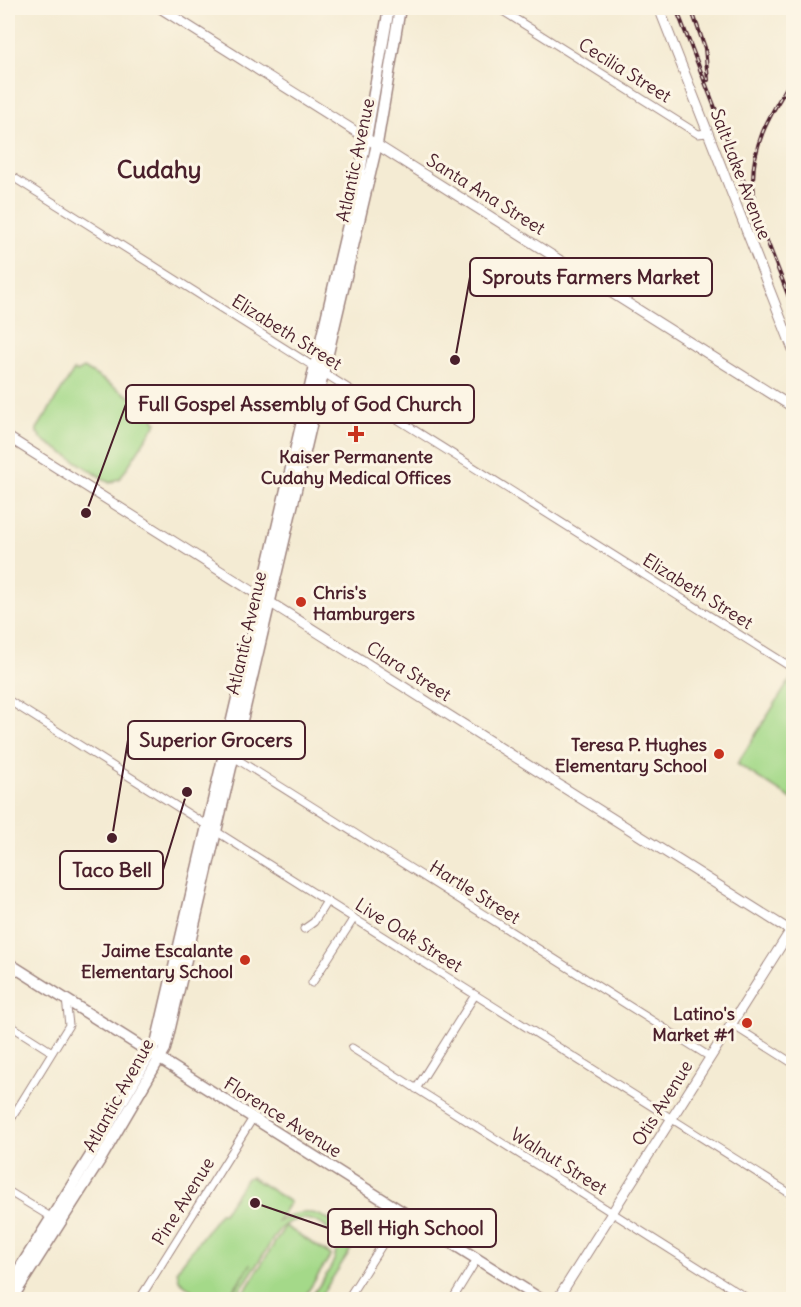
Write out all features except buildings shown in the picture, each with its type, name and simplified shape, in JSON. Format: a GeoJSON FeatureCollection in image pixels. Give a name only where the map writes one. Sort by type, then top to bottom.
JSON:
{"type":"FeatureCollection","features":[{"type":"Feature","properties":{"kind":"main road","name":"Atlantic Avenue"},"geometry":{"type":"LineString","coordinates":[[372,141],[389,8]]}},
{"type":"Feature","properties":{"kind":"main road","name":"Atlantic Avenue"},"geometry":{"type":"LineString","coordinates":[[228,755],[270,602],[400,8]]}},
{"type":"Feature","properties":{"kind":"main road","name":"Atlantic Avenue"},"geometry":{"type":"LineString","coordinates":[[11,1299],[156,1056],[156,1044],[228,755],[260,596],[319,371]]}},
{"type":"Feature","properties":{"kind":"main road","name":"Florence Avenue"},"geometry":{"type":"LineString","coordinates":[[8,963],[542,1299]]}},
{"type":"Feature","properties":{"kind":"main road","name":"Atlantic Avenue"},"geometry":{"type":"LineString","coordinates":[[8,1287],[56,1221]]}},
{"type":"Feature","properties":{"kind":"street","name":"Santa Ana Street"},"geometry":{"type":"LineString","coordinates":[[160,8],[794,408]]}},
{"type":"Feature","properties":{"kind":"street","name":"Cecilia Street"},"geometry":{"type":"LineString","coordinates":[[498,8],[698,134],[707,133]]}},
{"type":"Feature","properties":{"kind":"street","name":"Salt Lake Avenue"},"geometry":{"type":"LineString","coordinates":[[659,8],[794,352]]}},
{"type":"Feature","properties":{"kind":"street","name":"Elizabeth Street"},"geometry":{"type":"LineString","coordinates":[[8,174],[794,669]]}},
{"type":"Feature","properties":{"kind":"street","name":"Clara Street"},"geometry":{"type":"LineString","coordinates":[[8,437],[792,929]]}},
{"type":"Feature","properties":{"kind":"street","name":"Live Oak Street"},"geometry":{"type":"LineString","coordinates":[[8,700],[794,1196]]}},
{"type":"Feature","properties":{"kind":"street","name":"Hartle Street"},"geometry":{"type":"LineString","coordinates":[[228,755],[710,1057]]}},
{"type":"Feature","properties":{"kind":"street"},"geometry":{"type":"LineString","coordinates":[[304,929],[314,922],[327,901]]}},
{"type":"Feature","properties":{"kind":"street"},"geometry":{"type":"LineString","coordinates":[[312,983],[354,918]]}},
{"type":"Feature","properties":{"kind":"street","name":"Otis Avenue"},"geometry":{"type":"LineString","coordinates":[[557,1299],[792,929]]}},
{"type":"Feature","properties":{"kind":"street"},"geometry":{"type":"LineString","coordinates":[[416,1089],[475,995]]}},
{"type":"Feature","properties":{"kind":"street"},"geometry":{"type":"LineString","coordinates":[[8,1124],[69,1025],[66,999]]}},
{"type":"Feature","properties":{"kind":"street"},"geometry":{"type":"LineString","coordinates":[[8,1024],[52,1052]]}},
{"type":"Feature","properties":{"kind":"street"},"geometry":{"type":"LineString","coordinates":[[731,1024],[794,1064]]}},
{"type":"Feature","properties":{"kind":"street","name":"Walnut Street"},"geometry":{"type":"LineString","coordinates":[[352,1048],[750,1299]]}},
{"type":"Feature","properties":{"kind":"street","name":"Pine Avenue"},"geometry":{"type":"LineString","coordinates":[[139,1299],[253,1118]]}},
{"type":"Feature","properties":{"kind":"street"},"geometry":{"type":"LineString","coordinates":[[8,1191],[56,1221]]}},
{"type":"Feature","properties":{"kind":"street"},"geometry":{"type":"LineString","coordinates":[[348,1299],[403,1212]]}},
{"type":"Feature","properties":{"kind":"street"},"geometry":{"type":"LineString","coordinates":[[452,1299],[477,1259]]}},
{"type":"Feature","properties":{"kind":"green space"},"geometry":{"type":"Polygon","coordinates":[[[84,368],[155,412],[154,420],[157,422],[119,480],[110,483],[40,438],[41,436],[37,433],[37,429],[74,370],[77,372],[84,368]]]}},
{"type":"Feature","properties":{"kind":"green space"},"geometry":{"type":"Polygon","coordinates":[[[794,677],[793,800],[737,764],[794,677]]]}},
{"type":"Feature","properties":{"kind":"green space"},"geometry":{"type":"Polygon","coordinates":[[[251,1177],[290,1202],[277,1222],[299,1214],[319,1215],[334,1226],[343,1248],[347,1243],[353,1246],[319,1299],[310,1299],[332,1265],[336,1249],[329,1231],[322,1224],[312,1220],[292,1221],[280,1229],[234,1299],[229,1299],[251,1264],[227,1299],[203,1299],[179,1280],[177,1270],[220,1213],[223,1213],[247,1178],[251,1177]]]}},
{"type":"Feature","properties":{"kind":"green space"},"geometry":{"type":"Polygon","coordinates":[[[285,1226],[331,1255],[303,1299],[240,1299],[285,1226]]]}},
{"type":"Feature","properties":{"kind":"railway"},"geometry":{"type":"LineString","coordinates":[[676,8],[794,310]]}},
{"type":"Feature","properties":{"kind":"railway"},"geometry":{"type":"LineString","coordinates":[[691,8],[705,48],[708,80]]}},
{"type":"Feature","properties":{"kind":"railway"},"geometry":{"type":"LineString","coordinates":[[754,195],[754,162],[763,132],[794,76]]}},
{"type":"Feature","properties":{"kind":"place","name":"Sprouts Farmers Market"},"geometry":{"type":"Point","coordinates":[455,360]}},
{"type":"Feature","properties":{"kind":"place","name":"Kaiser Permanente Cudahy Medical Offices"},"geometry":{"type":"Point","coordinates":[356,434]}},
{"type":"Feature","properties":{"kind":"place","name":"Full Gospel Assembly of God Church"},"geometry":{"type":"Point","coordinates":[86,513]}},
{"type":"Feature","properties":{"kind":"place","name":"Chris's Hamburgers"},"geometry":{"type":"Point","coordinates":[301,602]}},
{"type":"Feature","properties":{"kind":"place","name":"Teresa P. Hughes Elementary School"},"geometry":{"type":"Point","coordinates":[719,754]}},
{"type":"Feature","properties":{"kind":"place","name":"Taco Bell"},"geometry":{"type":"Point","coordinates":[187,792]}},
{"type":"Feature","properties":{"kind":"place","name":"Superior Grocers"},"geometry":{"type":"Point","coordinates":[112,838]}},
{"type":"Feature","properties":{"kind":"place","name":"Jaime Escalante Elementary School"},"geometry":{"type":"Point","coordinates":[245,960]}},
{"type":"Feature","properties":{"kind":"place","name":"Latino's Market #1"},"geometry":{"type":"Point","coordinates":[747,1023]}},
{"type":"Feature","properties":{"kind":"place","name":"Bell High School"},"geometry":{"type":"Point","coordinates":[255,1203]}},
{"type":"Feature","properties":{"kind":"district","name":"Cudahy"},"geometry":{"type":"Point","coordinates":[159,169]}}]}
